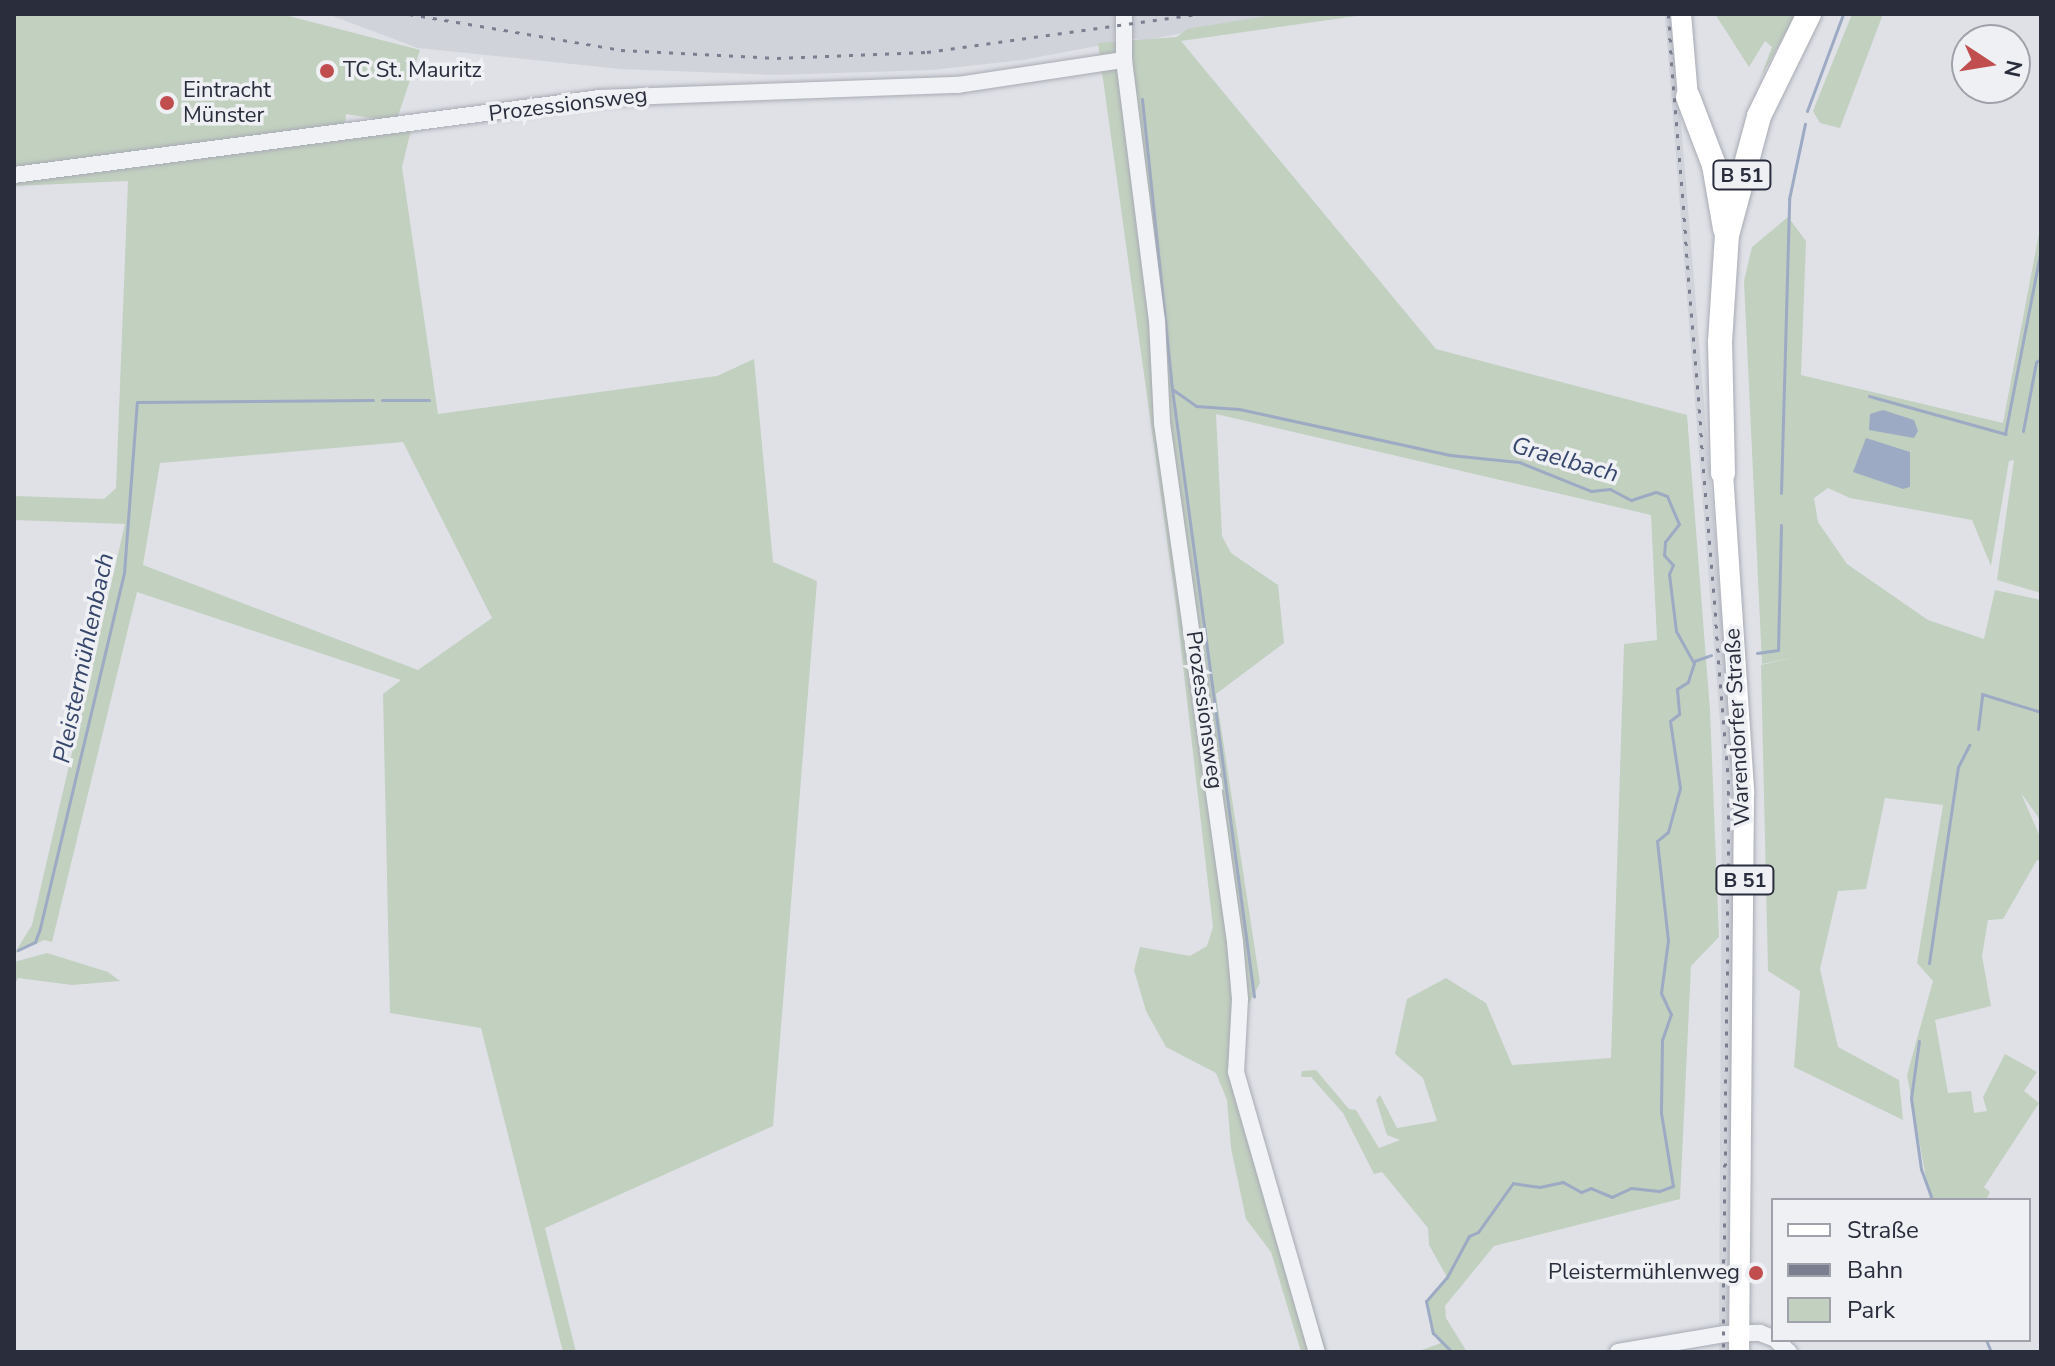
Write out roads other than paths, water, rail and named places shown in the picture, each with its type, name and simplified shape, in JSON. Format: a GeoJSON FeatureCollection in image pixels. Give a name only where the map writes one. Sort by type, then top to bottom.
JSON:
{"type":"FeatureCollection","features":[{"type":"Feature","properties":{"kind":"highway","name":"B 51"},"geometry":{"type":"LineString","coordinates":[[1727,235],[1763,107],[1809,14]]}},
{"type":"Feature","properties":{"kind":"highway"},"geometry":{"type":"LineString","coordinates":[[1688,97],[1714,165],[1727,235]]}},
{"type":"Feature","properties":{"kind":"highway","name":"Warendorfer Straße"},"geometry":{"type":"LineString","coordinates":[[1723,473],[1720,342],[1727,235]]}},
{"type":"Feature","properties":{"kind":"main road"},"geometry":{"type":"LineString","coordinates":[[1681,14],[1688,97]]}},
{"type":"Feature","properties":{"kind":"main road","name":"Warendorfer Straße"},"geometry":{"type":"LineString","coordinates":[[1723,473],[1744,793],[1739,1342]]}},
{"type":"Feature","properties":{"kind":"street","name":"Prozessionsweg"},"geometry":{"type":"LineString","coordinates":[[1124,14],[1124,60],[1157,320],[1166,459],[1235,942],[1240,999],[1236,1072],[1317,1352]]}},
{"type":"Feature","properties":{"kind":"street","name":"Prozessionsweg"},"geometry":{"type":"LineString","coordinates":[[14,175],[600,98],[958,85],[1124,60]]}},
{"type":"Feature","properties":{"kind":"street"},"geometry":{"type":"LineString","coordinates":[[1618,1352],[1771,1339]]}},
{"type":"Feature","properties":{"kind":"water"},"geometry":{"type":"Polygon","coordinates":[[[1883,410],[1914,420],[1918,431],[1914,438],[1869,430],[1870,414],[1883,410]]]}},
{"type":"Feature","properties":{"kind":"water"},"geometry":{"type":"Polygon","coordinates":[[[1866,438],[1910,452],[1910,487],[1903,489],[1853,472],[1866,438]]]}},
{"type":"Feature","properties":{"kind":"waterway"},"geometry":{"type":"LineString","coordinates":[[1807,111],[1843,14]]}},
{"type":"Feature","properties":{"kind":"waterway"},"geometry":{"type":"LineString","coordinates":[[1142,99],[1172,389],[1254,996]]}},
{"type":"Feature","properties":{"kind":"waterway"},"geometry":{"type":"LineString","coordinates":[[1781,493],[1789,199],[1805,124]]}},
{"type":"Feature","properties":{"kind":"waterway"},"geometry":{"type":"LineString","coordinates":[[2005,434],[2041,249]]}},
{"type":"Feature","properties":{"kind":"waterway"},"geometry":{"type":"LineString","coordinates":[[2023,431],[2036,362],[2041,359]]}},
{"type":"Feature","properties":{"kind":"waterway","name":"Graelbach"},"geometry":{"type":"LineString","coordinates":[[1172,389],[1196,406],[1239,409],[1450,455],[1519,462],[1591,491],[1610,489],[1631,500],[1656,492],[1667,496],[1679,524],[1665,542],[1664,555],[1673,565],[1669,574],[1676,631],[1694,663],[1688,682],[1677,689],[1679,714],[1670,721],[1680,788],[1668,832],[1657,841],[1668,940],[1661,993],[1671,1014],[1662,1040],[1661,1113],[1673,1186],[1659,1191],[1631,1188],[1612,1197],[1591,1188],[1581,1192],[1563,1182],[1540,1187],[1513,1183],[1478,1232],[1469,1236],[1447,1277],[1426,1301],[1433,1333],[1452,1352]]}},
{"type":"Feature","properties":{"kind":"waterway"},"geometry":{"type":"LineString","coordinates":[[1869,396],[2006,434]]}},
{"type":"Feature","properties":{"kind":"waterway","name":"Pleistermühlenbach"},"geometry":{"type":"LineString","coordinates":[[18,950],[35,942],[40,928],[124,573],[137,402],[373,400]]}},
{"type":"Feature","properties":{"kind":"waterway","name":"Pleistermühlenbach"},"geometry":{"type":"LineString","coordinates":[[382,400],[429,400]]}},
{"type":"Feature","properties":{"kind":"waterway"},"geometry":{"type":"LineString","coordinates":[[1757,653],[1778,650],[1781,525]]}},
{"type":"Feature","properties":{"kind":"waterway"},"geometry":{"type":"LineString","coordinates":[[1694,661],[1711,655]]}},
{"type":"Feature","properties":{"kind":"waterway"},"geometry":{"type":"LineString","coordinates":[[1978,729],[1982,694],[2041,712]]}},
{"type":"Feature","properties":{"kind":"waterway"},"geometry":{"type":"LineString","coordinates":[[1929,963],[1958,767],[1969,745]]}},
{"type":"Feature","properties":{"kind":"waterway"},"geometry":{"type":"LineString","coordinates":[[1919,1041],[1911,1098],[1921,1169],[1931,1198]]}},
{"type":"Feature","properties":{"kind":"waterway"},"geometry":{"type":"LineString","coordinates":[[1987,1342],[1991,1352]]}},
{"type":"Feature","properties":{"kind":"railway"},"geometry":{"type":"LineString","coordinates":[[409,14],[621,50],[777,58],[927,52],[1199,14]]}},
{"type":"Feature","properties":{"kind":"railway"},"geometry":{"type":"LineString","coordinates":[[1668,14],[1729,791],[1723,1352]]}},
{"type":"Feature","properties":{"kind":"place","name":"TC St. Mauritz"},"geometry":{"type":"Point","coordinates":[327,71]}},
{"type":"Feature","properties":{"kind":"place","name":"Eintracht Münster"},"geometry":{"type":"Point","coordinates":[167,103]}},
{"type":"Feature","properties":{"kind":"place","name":"Pleistermühlenweg"},"geometry":{"type":"Point","coordinates":[1756,1273]}}]}
